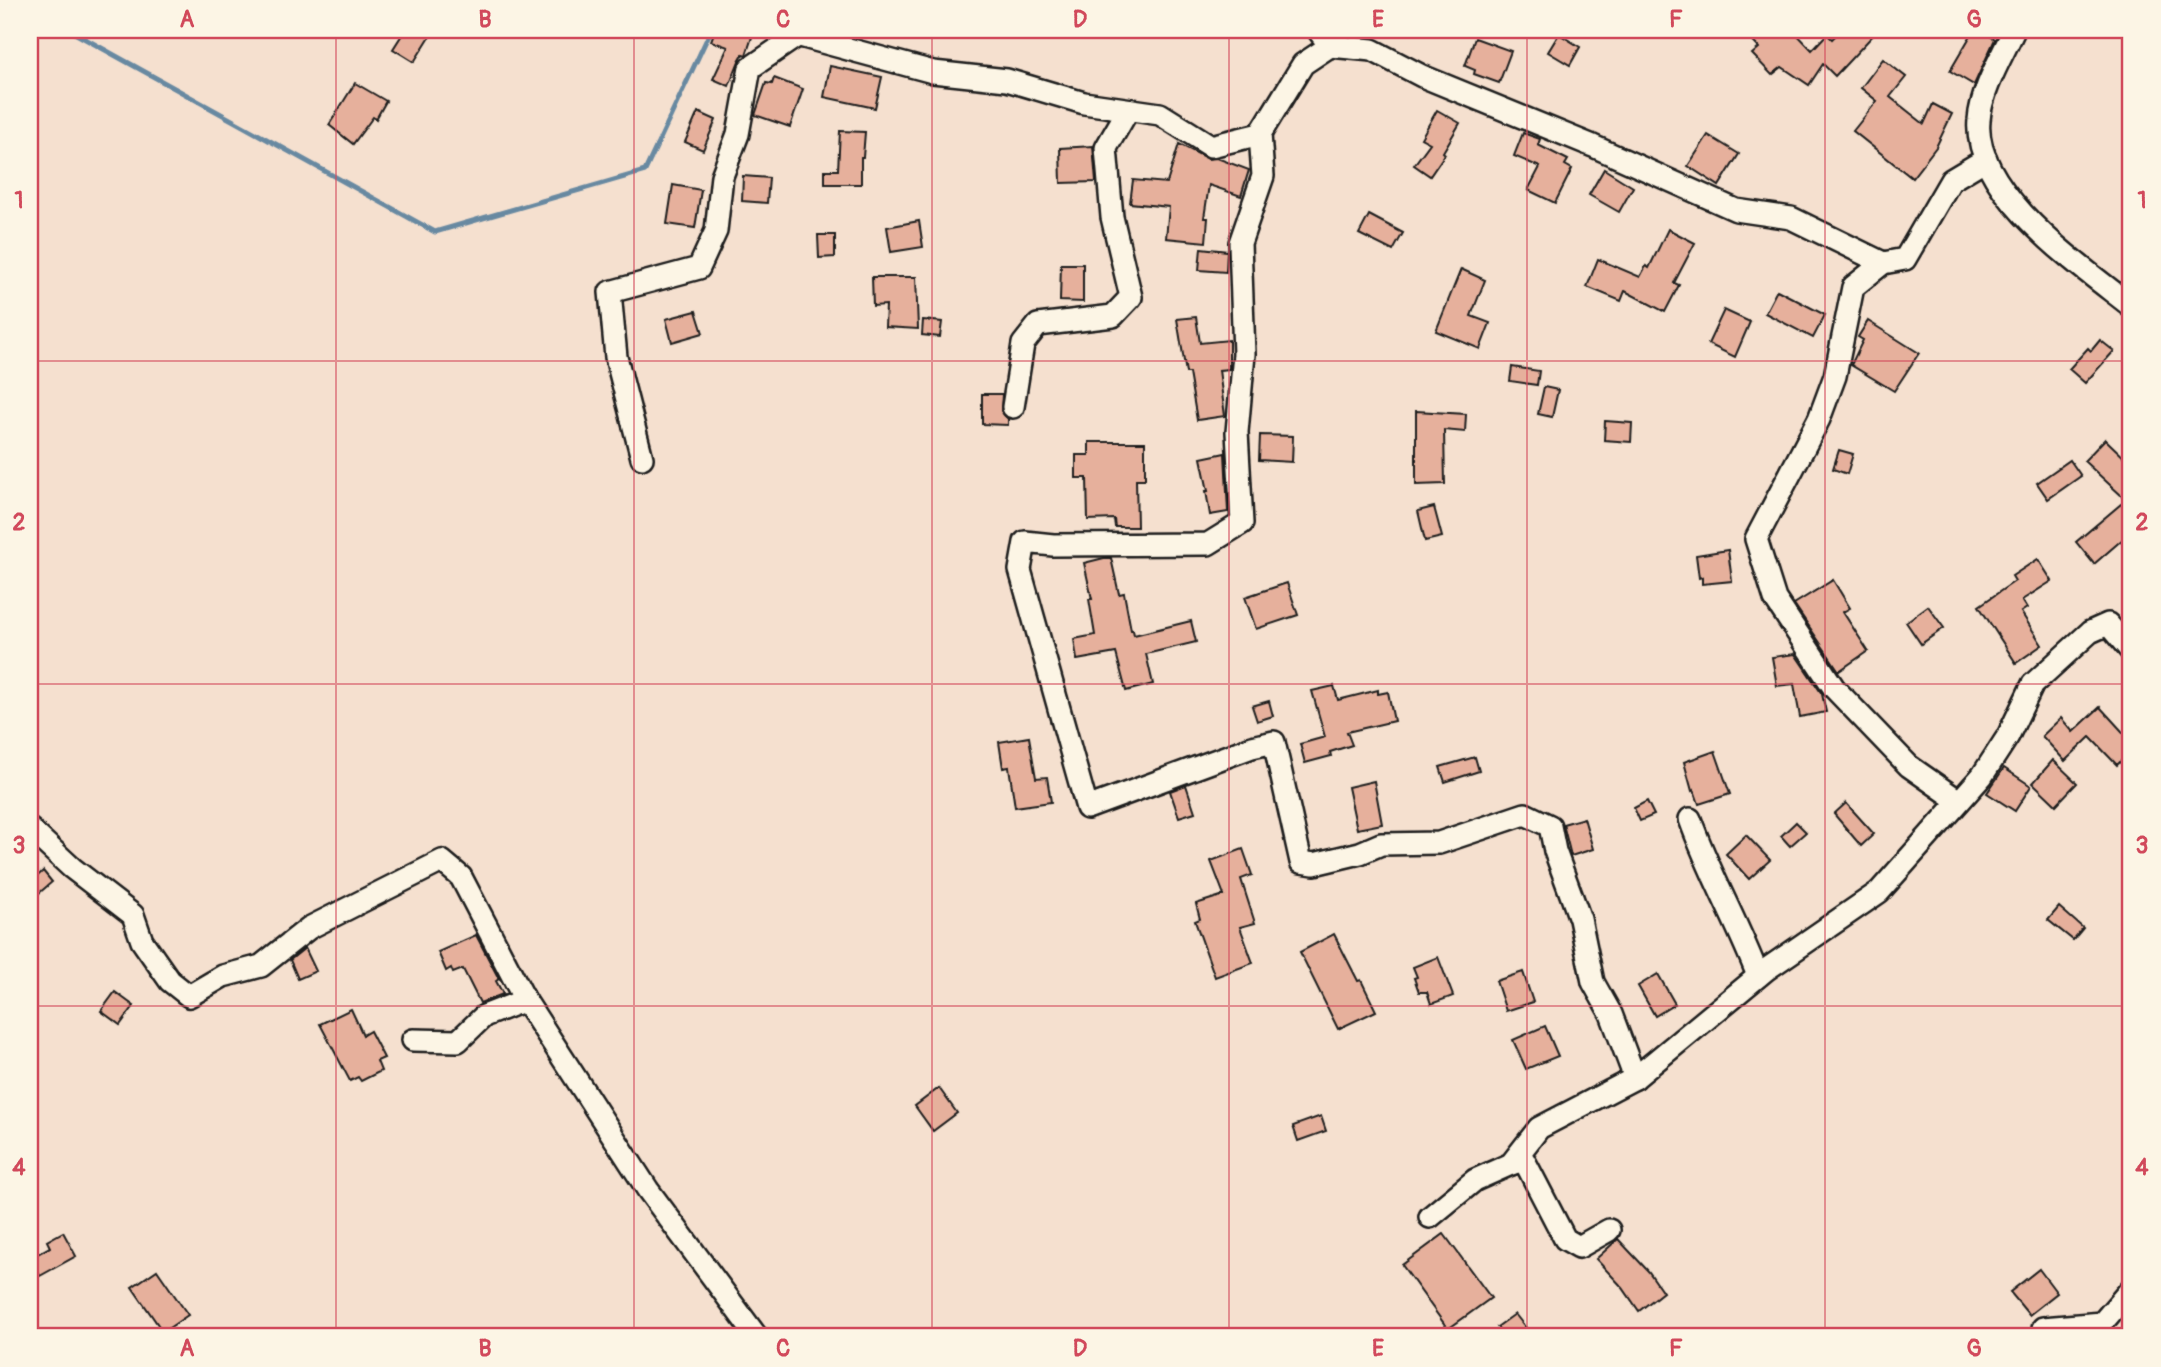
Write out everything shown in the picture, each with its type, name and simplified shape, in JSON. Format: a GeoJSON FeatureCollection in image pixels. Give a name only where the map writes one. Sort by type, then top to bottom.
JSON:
{"type":"FeatureCollection","features":[{"type":"Feature","properties":{"kind":"street"},"geometry":{"type":"LineString","coordinates":[[2014,30],[1989,83],[1979,120],[1986,159],[2006,196],[2049,241],[2131,306]]}},
{"type":"Feature","properties":{"kind":"street"},"geometry":{"type":"LineString","coordinates":[[642,458],[616,357],[610,292],[699,268],[716,231],[722,176],[738,134],[750,68],[787,33],[933,72],[1007,80],[1084,103],[1160,114],[1211,146],[1260,134]]}},
{"type":"Feature","properties":{"kind":"street"},"geometry":{"type":"LineString","coordinates":[[1635,1078],[1611,1014],[1593,982],[1580,919],[1555,851],[1550,826],[1525,814],[1439,843],[1381,844],[1360,853],[1314,864],[1301,862],[1274,742],[1252,747],[1087,808],[1020,570],[1025,542],[1053,545],[1208,544],[1242,523],[1237,432],[1244,354],[1240,243],[1263,176],[1260,134],[1303,64],[1324,38],[1372,50],[1422,76],[1594,146],[1736,210],[1791,218],[1883,263]]}},
{"type":"Feature","properties":{"kind":"street"},"geometry":{"type":"LineString","coordinates":[[1013,407],[1023,344],[1038,325],[1113,316],[1131,297],[1112,217],[1106,148],[1128,110]]}},
{"type":"Feature","properties":{"kind":"street"},"geometry":{"type":"LineString","coordinates":[[1959,801],[1909,766],[1833,688],[1774,598],[1756,540],[1819,419],[1835,376],[1853,287],[1883,263],[1905,259],[1951,180],[1986,159]]}},
{"type":"Feature","properties":{"kind":"street"},"geometry":{"type":"LineString","coordinates":[[1511,1164],[1539,1128],[1635,1078],[1759,976],[1880,892],[1983,776],[2008,736],[2033,684],[2090,632],[2108,624],[2131,651]]}},
{"type":"Feature","properties":{"kind":"street"},"geometry":{"type":"LineString","coordinates":[[1690,819],[1701,852],[1759,976]]}},
{"type":"Feature","properties":{"kind":"street"},"geometry":{"type":"LineString","coordinates":[[30,830],[133,915],[142,941],[170,981],[189,996],[223,976],[261,966],[309,928],[442,861],[461,877],[525,1000],[648,1190],[757,1337]]}},
{"type":"Feature","properties":{"kind":"street"},"geometry":{"type":"LineString","coordinates":[[412,1040],[458,1041],[484,1016],[525,1000]]}},
{"type":"Feature","properties":{"kind":"street"},"geometry":{"type":"LineString","coordinates":[[1430,1217],[1475,1180],[1524,1160],[1565,1239],[1579,1247],[1609,1230]]}},
{"type":"Feature","properties":{"kind":"street"},"geometry":{"type":"LineString","coordinates":[[2043,1328],[2102,1323],[2131,1289]]}},
{"type":"Feature","properties":{"kind":"building"},"geometry":{"type":"Polygon","coordinates":[[[405,30],[434,30],[414,62],[393,49],[405,30]]]}},
{"type":"Feature","properties":{"kind":"building"},"geometry":{"type":"Polygon","coordinates":[[[715,30],[733,30],[752,37],[746,55],[743,54],[739,61],[729,86],[713,79],[728,47],[711,41],[715,30]]]}},
{"type":"Feature","properties":{"kind":"building"},"geometry":{"type":"Polygon","coordinates":[[[1742,30],[1793,30],[1812,50],[1827,34],[1832,39],[1841,30],[1878,30],[1835,76],[1823,64],[1809,85],[1782,67],[1772,75],[1752,54],[1759,48],[1742,30]]]}},
{"type":"Feature","properties":{"kind":"building"},"geometry":{"type":"Polygon","coordinates":[[[1974,30],[1980,30],[1995,39],[1974,85],[1950,71],[1974,30]]]}},
{"type":"Feature","properties":{"kind":"building"},"geometry":{"type":"Polygon","coordinates":[[[1559,34],[1580,47],[1570,65],[1548,52],[1559,34]]]}},
{"type":"Feature","properties":{"kind":"building"},"geometry":{"type":"Polygon","coordinates":[[[1475,38],[1511,51],[1499,83],[1474,74],[1475,70],[1465,66],[1475,38]]]}},
{"type":"Feature","properties":{"kind":"building"},"geometry":{"type":"Polygon","coordinates":[[[1883,59],[1906,77],[1890,97],[1924,124],[1933,104],[1952,114],[1936,147],[1912,178],[1853,131],[1877,101],[1861,88],[1883,59]]]}},
{"type":"Feature","properties":{"kind":"building"},"geometry":{"type":"Polygon","coordinates":[[[830,66],[882,77],[875,108],[824,97],[830,66]]]}},
{"type":"Feature","properties":{"kind":"building"},"geometry":{"type":"Polygon","coordinates":[[[774,78],[803,89],[790,127],[755,115],[766,83],[772,84],[774,78]]]}},
{"type":"Feature","properties":{"kind":"building"},"geometry":{"type":"Polygon","coordinates":[[[355,83],[386,101],[376,119],[373,117],[353,144],[329,125],[355,83]]]}},
{"type":"Feature","properties":{"kind":"building"},"geometry":{"type":"Polygon","coordinates":[[[1437,110],[1460,123],[1443,152],[1445,154],[1430,176],[1414,165],[1430,143],[1421,138],[1437,110]]]}},
{"type":"Feature","properties":{"kind":"building"},"geometry":{"type":"Polygon","coordinates":[[[698,112],[716,120],[703,150],[685,142],[698,112]]]}},
{"type":"Feature","properties":{"kind":"building"},"geometry":{"type":"Polygon","coordinates":[[[840,131],[865,132],[861,184],[825,184],[825,170],[838,170],[840,131]]]}},
{"type":"Feature","properties":{"kind":"building"},"geometry":{"type":"Polygon","coordinates":[[[1523,133],[1540,139],[1538,145],[1568,160],[1565,165],[1572,169],[1555,203],[1528,190],[1540,167],[1514,156],[1523,133]]]}},
{"type":"Feature","properties":{"kind":"building"},"geometry":{"type":"Polygon","coordinates":[[[1708,135],[1739,154],[1719,186],[1688,166],[1708,135]]]}},
{"type":"Feature","properties":{"kind":"building"},"geometry":{"type":"Polygon","coordinates":[[[1179,144],[1208,159],[1217,158],[1249,170],[1241,196],[1209,185],[1204,218],[1208,218],[1206,242],[1166,238],[1169,207],[1130,203],[1133,180],[1167,183],[1179,144]]]}},
{"type":"Feature","properties":{"kind":"building"},"geometry":{"type":"Polygon","coordinates":[[[1093,146],[1096,182],[1061,183],[1060,148],[1093,146]]]}},
{"type":"Feature","properties":{"kind":"building"},"geometry":{"type":"Polygon","coordinates":[[[1604,169],[1633,187],[1619,212],[1589,195],[1604,169]]]}},
{"type":"Feature","properties":{"kind":"building"},"geometry":{"type":"Polygon","coordinates":[[[743,176],[769,178],[767,203],[742,201],[743,176]]]}},
{"type":"Feature","properties":{"kind":"building"},"geometry":{"type":"Polygon","coordinates":[[[673,185],[701,190],[695,228],[667,224],[673,185]]]}},
{"type":"Feature","properties":{"kind":"building"},"geometry":{"type":"Polygon","coordinates":[[[1369,215],[1403,233],[1393,251],[1359,234],[1369,215]]]}},
{"type":"Feature","properties":{"kind":"building"},"geometry":{"type":"Polygon","coordinates":[[[919,221],[923,247],[891,252],[887,227],[919,221]]]}},
{"type":"Feature","properties":{"kind":"building"},"geometry":{"type":"Polygon","coordinates":[[[1668,229],[1695,243],[1674,283],[1679,285],[1665,312],[1625,291],[1621,301],[1587,287],[1598,259],[1640,277],[1646,266],[1649,268],[1668,229]]]}},
{"type":"Feature","properties":{"kind":"building"},"geometry":{"type":"Polygon","coordinates":[[[818,235],[835,235],[835,257],[819,258],[818,235]]]}},
{"type":"Feature","properties":{"kind":"building"},"geometry":{"type":"Polygon","coordinates":[[[1201,248],[1227,251],[1226,272],[1199,270],[1201,248]]]}},
{"type":"Feature","properties":{"kind":"building"},"geometry":{"type":"Polygon","coordinates":[[[1061,264],[1083,264],[1083,302],[1060,301],[1061,264]]]}},
{"type":"Feature","properties":{"kind":"building"},"geometry":{"type":"Polygon","coordinates":[[[1461,269],[1485,280],[1471,316],[1490,323],[1480,349],[1436,331],[1461,269]]]}},
{"type":"Feature","properties":{"kind":"building"},"geometry":{"type":"Polygon","coordinates":[[[872,277],[916,277],[918,329],[885,327],[886,305],[873,306],[872,277]]]}},
{"type":"Feature","properties":{"kind":"building"},"geometry":{"type":"Polygon","coordinates":[[[1777,290],[1825,315],[1813,338],[1765,313],[1777,290]]]}},
{"type":"Feature","properties":{"kind":"building"},"geometry":{"type":"Polygon","coordinates":[[[1724,310],[1750,322],[1735,357],[1708,344],[1724,310]]]}},
{"type":"Feature","properties":{"kind":"building"},"geometry":{"type":"Polygon","coordinates":[[[696,311],[703,333],[672,342],[666,319],[696,311]]]}},
{"type":"Feature","properties":{"kind":"building"},"geometry":{"type":"Polygon","coordinates":[[[1196,317],[1200,343],[1229,340],[1229,369],[1219,370],[1225,416],[1197,420],[1177,319],[1196,317]]]}},
{"type":"Feature","properties":{"kind":"building"},"geometry":{"type":"Polygon","coordinates":[[[923,320],[942,322],[940,337],[922,335],[923,320]]]}},
{"type":"Feature","properties":{"kind":"building"},"geometry":{"type":"Polygon","coordinates":[[[1868,321],[1919,353],[1894,391],[1851,365],[1863,340],[1858,337],[1868,321]]]}},
{"type":"Feature","properties":{"kind":"building"},"geometry":{"type":"Polygon","coordinates":[[[2100,340],[2114,351],[2085,383],[2069,369],[2088,348],[2091,351],[2100,340]]]}},
{"type":"Feature","properties":{"kind":"building"},"geometry":{"type":"Polygon","coordinates":[[[1512,367],[1539,371],[1537,385],[1510,381],[1512,367]]]}},
{"type":"Feature","properties":{"kind":"building"},"geometry":{"type":"Polygon","coordinates":[[[1544,387],[1558,390],[1552,417],[1538,414],[1544,387]]]}},
{"type":"Feature","properties":{"kind":"building"},"geometry":{"type":"Polygon","coordinates":[[[982,394],[1002,394],[1001,411],[1008,419],[1008,425],[982,424],[982,394]]]}},
{"type":"Feature","properties":{"kind":"building"},"geometry":{"type":"Polygon","coordinates":[[[1416,411],[1466,414],[1465,432],[1444,430],[1445,484],[1416,485],[1416,411]]]}},
{"type":"Feature","properties":{"kind":"building"},"geometry":{"type":"Polygon","coordinates":[[[1605,421],[1632,423],[1631,442],[1604,440],[1605,421]]]}},
{"type":"Feature","properties":{"kind":"building"},"geometry":{"type":"Polygon","coordinates":[[[1260,435],[1293,436],[1292,462],[1259,460],[1260,435]]]}},
{"type":"Feature","properties":{"kind":"building"},"geometry":{"type":"Polygon","coordinates":[[[2105,439],[2131,464],[2131,486],[2122,496],[2084,461],[2105,439]]]}},
{"type":"Feature","properties":{"kind":"building"},"geometry":{"type":"Polygon","coordinates":[[[1089,442],[1145,442],[1145,479],[1136,479],[1137,527],[1115,527],[1114,519],[1088,520],[1087,478],[1076,478],[1076,455],[1089,455],[1089,442]]]}},
{"type":"Feature","properties":{"kind":"building"},"geometry":{"type":"Polygon","coordinates":[[[1839,450],[1853,454],[1847,474],[1833,469],[1839,450]]]}},
{"type":"Feature","properties":{"kind":"building"},"geometry":{"type":"Polygon","coordinates":[[[1225,453],[1228,512],[1210,515],[1201,458],[1225,453]]]}},
{"type":"Feature","properties":{"kind":"building"},"geometry":{"type":"Polygon","coordinates":[[[2070,460],[2081,476],[2048,499],[2037,483],[2070,460]]]}},
{"type":"Feature","properties":{"kind":"building"},"geometry":{"type":"Polygon","coordinates":[[[2121,504],[2131,517],[2131,532],[2094,564],[2076,542],[2121,504]]]}},
{"type":"Feature","properties":{"kind":"building"},"geometry":{"type":"Polygon","coordinates":[[[1434,507],[1442,537],[1425,541],[1418,511],[1434,507]]]}},
{"type":"Feature","properties":{"kind":"building"},"geometry":{"type":"Polygon","coordinates":[[[1728,550],[1732,581],[1702,584],[1696,555],[1728,550]]]}},
{"type":"Feature","properties":{"kind":"building"},"geometry":{"type":"Polygon","coordinates":[[[1111,558],[1119,594],[1124,593],[1134,635],[1191,621],[1196,642],[1146,654],[1153,684],[1126,691],[1116,653],[1077,660],[1074,639],[1095,635],[1089,599],[1092,599],[1084,563],[1111,558]]]}},
{"type":"Feature","properties":{"kind":"building"},"geometry":{"type":"Polygon","coordinates":[[[2038,559],[2052,581],[2022,600],[2027,608],[2021,612],[2042,645],[2016,663],[1979,606],[2015,581],[2012,576],[2038,559]]]}},
{"type":"Feature","properties":{"kind":"building"},"geometry":{"type":"Polygon","coordinates":[[[1833,580],[1850,608],[1843,612],[1868,651],[1839,671],[1794,604],[1833,580]]]}},
{"type":"Feature","properties":{"kind":"building"},"geometry":{"type":"Polygon","coordinates":[[[1287,583],[1298,615],[1256,629],[1245,597],[1287,583]]]}},
{"type":"Feature","properties":{"kind":"building"},"geometry":{"type":"Polygon","coordinates":[[[1928,606],[1944,628],[1921,644],[1906,622],[1928,606]]]}},
{"type":"Feature","properties":{"kind":"building"},"geometry":{"type":"Polygon","coordinates":[[[1795,654],[1822,694],[1826,712],[1800,717],[1794,684],[1777,686],[1772,657],[1795,654]]]}},
{"type":"Feature","properties":{"kind":"building"},"geometry":{"type":"Polygon","coordinates":[[[1334,686],[1338,700],[1378,690],[1378,694],[1388,692],[1394,721],[1347,732],[1352,745],[1330,752],[1331,756],[1305,763],[1300,744],[1325,737],[1312,691],[1334,686]]]}},
{"type":"Feature","properties":{"kind":"building"},"geometry":{"type":"Polygon","coordinates":[[[1269,701],[1273,716],[1257,721],[1252,706],[1269,701]]]}},
{"type":"Feature","properties":{"kind":"building"},"geometry":{"type":"Polygon","coordinates":[[[2100,707],[2131,741],[2131,751],[2117,765],[2090,737],[2065,761],[2042,736],[2061,718],[2073,732],[2100,707]]]}},
{"type":"Feature","properties":{"kind":"building"},"geometry":{"type":"Polygon","coordinates":[[[1029,737],[1036,778],[1047,777],[1051,802],[1015,807],[1009,767],[1003,768],[999,742],[1029,737]]]}},
{"type":"Feature","properties":{"kind":"building"},"geometry":{"type":"Polygon","coordinates":[[[1715,751],[1730,794],[1699,804],[1694,790],[1692,791],[1684,762],[1715,751]]]}},
{"type":"Feature","properties":{"kind":"building"},"geometry":{"type":"Polygon","coordinates":[[[1475,757],[1479,771],[1445,782],[1440,767],[1475,757]]]}},
{"type":"Feature","properties":{"kind":"building"},"geometry":{"type":"Polygon","coordinates":[[[2053,760],[2077,783],[2056,805],[2033,783],[2053,760]]]}},
{"type":"Feature","properties":{"kind":"building"},"geometry":{"type":"Polygon","coordinates":[[[2004,768],[2031,786],[2015,811],[1987,793],[2004,768]]]}},
{"type":"Feature","properties":{"kind":"building"},"geometry":{"type":"Polygon","coordinates":[[[1374,781],[1382,824],[1357,829],[1348,787],[1374,781]]]}},
{"type":"Feature","properties":{"kind":"building"},"geometry":{"type":"Polygon","coordinates":[[[1186,785],[1195,812],[1179,817],[1170,791],[1186,785]]]}},
{"type":"Feature","properties":{"kind":"building"},"geometry":{"type":"Polygon","coordinates":[[[1647,801],[1654,815],[1640,821],[1634,808],[1647,801]]]}},
{"type":"Feature","properties":{"kind":"building"},"geometry":{"type":"Polygon","coordinates":[[[1846,803],[1874,834],[1861,846],[1834,814],[1846,803]]]}},
{"type":"Feature","properties":{"kind":"building"},"geometry":{"type":"Polygon","coordinates":[[[1584,818],[1593,849],[1571,856],[1563,824],[1584,818]]]}},
{"type":"Feature","properties":{"kind":"building"},"geometry":{"type":"Polygon","coordinates":[[[1796,822],[1806,832],[1790,846],[1781,836],[1796,822]]]}},
{"type":"Feature","properties":{"kind":"building"},"geometry":{"type":"Polygon","coordinates":[[[1746,835],[1770,860],[1749,879],[1726,854],[1746,835]]]}},
{"type":"Feature","properties":{"kind":"building"},"geometry":{"type":"Polygon","coordinates":[[[1243,849],[1252,875],[1241,879],[1255,923],[1240,927],[1253,963],[1215,977],[1195,921],[1200,919],[1196,904],[1224,895],[1211,861],[1243,849]]]}},
{"type":"Feature","properties":{"kind":"building"},"geometry":{"type":"Polygon","coordinates":[[[43,871],[52,882],[38,894],[30,883],[43,871]]]}},
{"type":"Feature","properties":{"kind":"building"},"geometry":{"type":"Polygon","coordinates":[[[2059,907],[2083,928],[2073,940],[2048,920],[2059,907]]]}},
{"type":"Feature","properties":{"kind":"building"},"geometry":{"type":"Polygon","coordinates":[[[1334,934],[1376,1011],[1338,1029],[1300,952],[1334,934]]]}},
{"type":"Feature","properties":{"kind":"building"},"geometry":{"type":"Polygon","coordinates":[[[476,935],[499,979],[496,981],[503,994],[480,1003],[463,969],[453,973],[451,968],[446,971],[438,952],[476,935]]]}},
{"type":"Feature","properties":{"kind":"building"},"geometry":{"type":"Polygon","coordinates":[[[305,948],[316,971],[298,979],[290,960],[305,948]]]}},
{"type":"Feature","properties":{"kind":"building"},"geometry":{"type":"Polygon","coordinates":[[[1438,957],[1453,996],[1431,1004],[1427,992],[1419,992],[1413,967],[1438,957]]]}},
{"type":"Feature","properties":{"kind":"building"},"geometry":{"type":"Polygon","coordinates":[[[1523,972],[1533,1002],[1506,1011],[1496,981],[1523,972]]]}},
{"type":"Feature","properties":{"kind":"building"},"geometry":{"type":"Polygon","coordinates":[[[1658,974],[1675,1004],[1655,1016],[1638,986],[1658,974]]]}},
{"type":"Feature","properties":{"kind":"building"},"geometry":{"type":"Polygon","coordinates":[[[115,992],[134,1006],[120,1025],[101,1011],[115,992]]]}},
{"type":"Feature","properties":{"kind":"building"},"geometry":{"type":"Polygon","coordinates":[[[351,1009],[363,1035],[370,1031],[384,1058],[377,1061],[381,1071],[361,1081],[358,1077],[350,1081],[320,1024],[351,1009]]]}},
{"type":"Feature","properties":{"kind":"building"},"geometry":{"type":"Polygon","coordinates":[[[1545,1026],[1558,1056],[1526,1069],[1513,1040],[1545,1026]]]}},
{"type":"Feature","properties":{"kind":"building"},"geometry":{"type":"Polygon","coordinates":[[[939,1088],[957,1113],[933,1131],[915,1106],[939,1088]]]}},
{"type":"Feature","properties":{"kind":"building"},"geometry":{"type":"Polygon","coordinates":[[[1321,1116],[1326,1131],[1298,1141],[1293,1126],[1321,1116]]]}},
{"type":"Feature","properties":{"kind":"building"},"geometry":{"type":"Polygon","coordinates":[[[63,1232],[76,1256],[40,1276],[30,1258],[50,1247],[47,1241],[63,1232]]]}},
{"type":"Feature","properties":{"kind":"building"},"geometry":{"type":"Polygon","coordinates":[[[1444,1234],[1491,1298],[1448,1329],[1402,1265],[1444,1234]]]}},
{"type":"Feature","properties":{"kind":"building"},"geometry":{"type":"Polygon","coordinates":[[[1618,1239],[1649,1272],[1663,1292],[1639,1311],[1623,1288],[1596,1259],[1618,1239]]]}},
{"type":"Feature","properties":{"kind":"building"},"geometry":{"type":"Polygon","coordinates":[[[2039,1269],[2057,1293],[2029,1315],[2010,1292],[2039,1269]]]}},
{"type":"Feature","properties":{"kind":"building"},"geometry":{"type":"Polygon","coordinates":[[[157,1270],[188,1315],[163,1332],[132,1287],[157,1270]]]}},
{"type":"Feature","properties":{"kind":"building"},"geometry":{"type":"Polygon","coordinates":[[[1515,1314],[1533,1337],[1504,1337],[1497,1327],[1515,1314]]]}},
{"type":"Feature","properties":{"kind":"waterway"},"geometry":{"type":"LineString","coordinates":[[69,30],[435,232],[645,171],[711,30]]}},
{"type":"Feature","properties":{"kind":"waterway"},"geometry":{"type":"LineString","coordinates":[[756,30],[774,33]]}}]}
